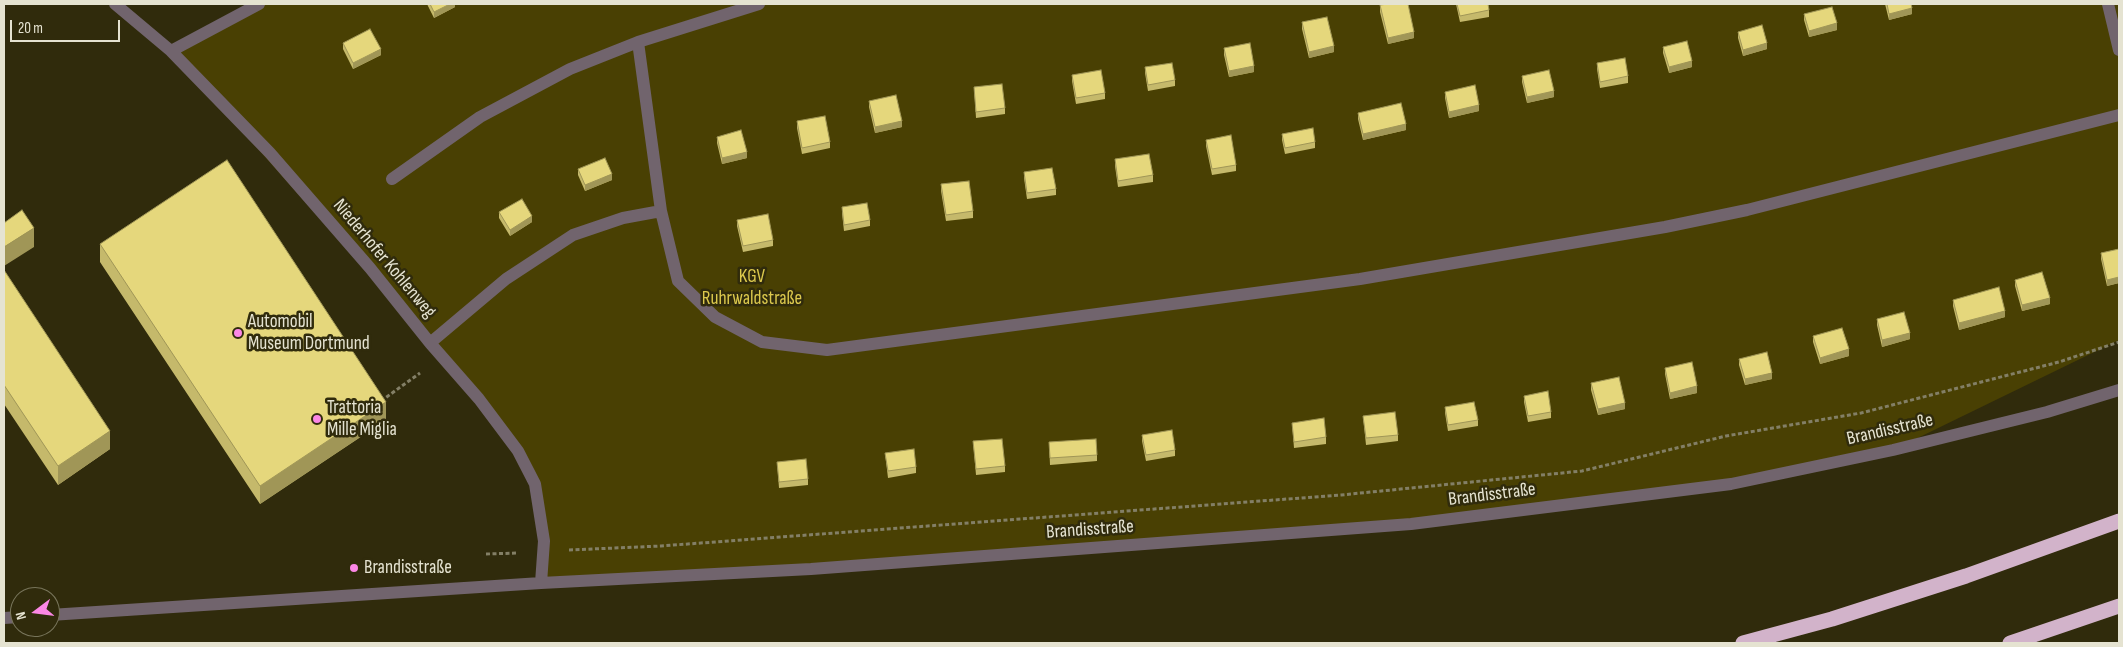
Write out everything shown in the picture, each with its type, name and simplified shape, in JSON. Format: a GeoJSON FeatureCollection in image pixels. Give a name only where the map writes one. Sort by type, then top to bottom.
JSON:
{"type":"FeatureCollection","features":[{"type":"Feature","properties":{"kind":"highway"},"geometry":{"type":"LineString","coordinates":[[1742,643],[1832,619],[1966,576],[2119,521]]}},
{"type":"Feature","properties":{"kind":"highway"},"geometry":{"type":"LineString","coordinates":[[2010,643],[2119,606]]}},
{"type":"Feature","properties":{"kind":"street","name":"Niederhofer Kohlenweg"},"geometry":{"type":"LineString","coordinates":[[115,4],[171,51],[270,153],[370,268],[430,344],[479,398],[518,450],[535,484],[544,541],[541,583]]}},
{"type":"Feature","properties":{"kind":"street"},"geometry":{"type":"LineString","coordinates":[[171,51],[259,4]]}},
{"type":"Feature","properties":{"kind":"street"},"geometry":{"type":"LineString","coordinates":[[392,179],[480,116],[570,69],[638,42],[759,4]]}},
{"type":"Feature","properties":{"kind":"street"},"geometry":{"type":"LineString","coordinates":[[2108,4],[2119,50]]}},
{"type":"Feature","properties":{"kind":"street"},"geometry":{"type":"LineString","coordinates":[[638,42],[661,212],[678,280],[715,317],[762,342],[827,350],[1360,278],[1664,227],[1748,210],[2119,115]]}},
{"type":"Feature","properties":{"kind":"street"},"geometry":{"type":"LineString","coordinates":[[430,344],[506,279],[574,235],[623,218],[661,212]]}},
{"type":"Feature","properties":{"kind":"street","name":"Brandisstraße"},"geometry":{"type":"LineString","coordinates":[[60,614],[541,583],[811,569],[1411,524],[1731,484],[1893,450],[2048,412],[2119,390]]}},
{"type":"Feature","properties":{"kind":"path"},"geometry":{"type":"LineString","coordinates":[[590,550],[1340,495],[1582,471],[1726,436],[1861,413],[2059,362],[2119,342]]}},
{"type":"Feature","properties":{"kind":"path"},"geometry":{"type":"LineString","coordinates":[[376,404],[420,373]]}},
{"type":"Feature","properties":{"kind":"green space","name":"KGV Ruhrwaldstraße"},"geometry":{"type":"Polygon","coordinates":[[[259,4],[2119,4],[2119,340],[1893,450],[1731,484],[1411,524],[541,583],[535,484],[479,398],[171,51],[259,4]]]}},
{"type":"Feature","properties":{"kind":"building"},"geometry":{"type":"Polygon","coordinates":[[[430,4],[450,4],[434,12],[430,4]]]}},
{"type":"Feature","properties":{"kind":"building"},"geometry":{"type":"Polygon","coordinates":[[[1408,4],[1414,32],[1388,38],[1380,5],[1408,4]]]}},
{"type":"Feature","properties":{"kind":"building"},"geometry":{"type":"Polygon","coordinates":[[[1457,4],[1488,4],[1489,10],[1460,16],[1457,4]]]}},
{"type":"Feature","properties":{"kind":"building"},"geometry":{"type":"Polygon","coordinates":[[[1887,4],[1911,4],[1912,8],[1889,14],[1887,4]]]}},
{"type":"Feature","properties":{"kind":"building"},"geometry":{"type":"Polygon","coordinates":[[[1832,7],[1837,23],[1809,31],[1804,14],[1832,7]]]}},
{"type":"Feature","properties":{"kind":"building"},"geometry":{"type":"Polygon","coordinates":[[[1327,17],[1334,46],[1309,52],[1302,22],[1327,17]]]}},
{"type":"Feature","properties":{"kind":"building"},"geometry":{"type":"Polygon","coordinates":[[[1762,25],[1767,43],[1743,50],[1738,32],[1762,25]]]}},
{"type":"Feature","properties":{"kind":"building"},"geometry":{"type":"Polygon","coordinates":[[[370,29],[381,49],[353,63],[343,43],[370,29]]]}},
{"type":"Feature","properties":{"kind":"building"},"geometry":{"type":"Polygon","coordinates":[[[1687,41],[1692,61],[1669,67],[1663,47],[1687,41]]]}},
{"type":"Feature","properties":{"kind":"building"},"geometry":{"type":"Polygon","coordinates":[[[1250,43],[1254,66],[1229,71],[1224,48],[1250,43]]]}},
{"type":"Feature","properties":{"kind":"building"},"geometry":{"type":"Polygon","coordinates":[[[1625,58],[1628,76],[1600,82],[1597,63],[1625,58]]]}},
{"type":"Feature","properties":{"kind":"building"},"geometry":{"type":"Polygon","coordinates":[[[1172,63],[1175,80],[1148,85],[1145,67],[1172,63]]]}},
{"type":"Feature","properties":{"kind":"building"},"geometry":{"type":"Polygon","coordinates":[[[1101,70],[1105,93],[1076,98],[1072,75],[1101,70]]]}},
{"type":"Feature","properties":{"kind":"building"},"geometry":{"type":"Polygon","coordinates":[[[1549,70],[1554,91],[1527,97],[1522,76],[1549,70]]]}},
{"type":"Feature","properties":{"kind":"building"},"geometry":{"type":"Polygon","coordinates":[[[1002,84],[1005,108],[976,112],[974,87],[1002,84]]]}},
{"type":"Feature","properties":{"kind":"building"},"geometry":{"type":"Polygon","coordinates":[[[1475,85],[1479,105],[1449,112],[1445,92],[1475,85]]]}},
{"type":"Feature","properties":{"kind":"building"},"geometry":{"type":"Polygon","coordinates":[[[896,95],[902,121],[875,127],[869,101],[896,95]]]}},
{"type":"Feature","properties":{"kind":"building"},"geometry":{"type":"Polygon","coordinates":[[[1401,103],[1406,124],[1363,134],[1358,113],[1401,103]]]}},
{"type":"Feature","properties":{"kind":"building"},"geometry":{"type":"Polygon","coordinates":[[[825,116],[830,142],[802,148],[797,121],[825,116]]]}},
{"type":"Feature","properties":{"kind":"building"},"geometry":{"type":"Polygon","coordinates":[[[1313,128],[1315,142],[1285,148],[1282,134],[1313,128]]]}},
{"type":"Feature","properties":{"kind":"building"},"geometry":{"type":"Polygon","coordinates":[[[741,130],[747,152],[722,158],[717,137],[741,130]]]}},
{"type":"Feature","properties":{"kind":"building"},"geometry":{"type":"Polygon","coordinates":[[[1231,135],[1236,165],[1212,169],[1206,140],[1231,135]]]}},
{"type":"Feature","properties":{"kind":"building"},"geometry":{"type":"Polygon","coordinates":[[[1149,154],[1153,175],[1118,181],[1115,159],[1149,154]]]}},
{"type":"Feature","properties":{"kind":"building"},"geometry":{"type":"Polygon","coordinates":[[[605,158],[612,174],[585,185],[578,169],[605,158]]]}},
{"type":"Feature","properties":{"kind":"building","name":"Automobil Museum Dortmund"},"geometry":{"type":"Polygon","coordinates":[[[227,160],[386,402],[260,486],[100,244],[227,160]]]}},
{"type":"Feature","properties":{"kind":"building"},"geometry":{"type":"Polygon","coordinates":[[[1052,168],[1056,189],[1027,193],[1024,172],[1052,168]]]}},
{"type":"Feature","properties":{"kind":"building"},"geometry":{"type":"Polygon","coordinates":[[[969,181],[973,211],[946,215],[941,184],[969,181]]]}},
{"type":"Feature","properties":{"kind":"building"},"geometry":{"type":"Polygon","coordinates":[[[522,199],[532,216],[510,230],[499,212],[522,199]]]}},
{"type":"Feature","properties":{"kind":"building"},"geometry":{"type":"Polygon","coordinates":[[[867,203],[870,220],[844,225],[842,207],[867,203]]]}},
{"type":"Feature","properties":{"kind":"building"},"geometry":{"type":"Polygon","coordinates":[[[22,210],[34,228],[4,247],[4,223],[22,210]]]}},
{"type":"Feature","properties":{"kind":"building"},"geometry":{"type":"Polygon","coordinates":[[[768,214],[773,240],[743,246],[737,220],[768,214]]]}},
{"type":"Feature","properties":{"kind":"building"},"geometry":{"type":"Polygon","coordinates":[[[2119,249],[2119,277],[2107,280],[2101,253],[2119,249]]]}},
{"type":"Feature","properties":{"kind":"building"},"geometry":{"type":"Polygon","coordinates":[[[4,270],[110,431],[58,466],[4,385],[4,270]]]}},
{"type":"Feature","properties":{"kind":"building"},"geometry":{"type":"Polygon","coordinates":[[[2042,272],[2050,298],[2022,305],[2015,280],[2042,272]]]}},
{"type":"Feature","properties":{"kind":"building"},"geometry":{"type":"Polygon","coordinates":[[[1999,287],[2005,311],[1959,323],[1953,300],[1999,287]]]}},
{"type":"Feature","properties":{"kind":"building"},"geometry":{"type":"Polygon","coordinates":[[[1904,312],[1910,333],[1882,340],[1877,319],[1904,312]]]}},
{"type":"Feature","properties":{"kind":"building"},"geometry":{"type":"Polygon","coordinates":[[[1842,328],[1849,349],[1820,358],[1813,336],[1842,328]]]}},
{"type":"Feature","properties":{"kind":"building"},"geometry":{"type":"Polygon","coordinates":[[[1767,352],[1772,373],[1745,379],[1739,359],[1767,352]]]}},
{"type":"Feature","properties":{"kind":"building"},"geometry":{"type":"Polygon","coordinates":[[[1692,362],[1697,386],[1670,393],[1665,368],[1692,362]]]}},
{"type":"Feature","properties":{"kind":"building"},"geometry":{"type":"Polygon","coordinates":[[[1619,377],[1625,403],[1598,409],[1591,383],[1619,377]]]}},
{"type":"Feature","properties":{"kind":"building"},"geometry":{"type":"Polygon","coordinates":[[[1548,391],[1551,412],[1528,416],[1524,396],[1548,391]]]}},
{"type":"Feature","properties":{"kind":"building"},"geometry":{"type":"Polygon","coordinates":[[[1474,402],[1478,420],[1448,425],[1445,407],[1474,402]]]}},
{"type":"Feature","properties":{"kind":"building"},"geometry":{"type":"Polygon","coordinates":[[[1395,412],[1398,435],[1366,438],[1363,416],[1395,412]]]}},
{"type":"Feature","properties":{"kind":"building"},"geometry":{"type":"Polygon","coordinates":[[[1324,418],[1326,437],[1294,442],[1292,423],[1324,418]]]}},
{"type":"Feature","properties":{"kind":"building"},"geometry":{"type":"Polygon","coordinates":[[[1172,430],[1175,450],[1146,455],[1142,435],[1172,430]]]}},
{"type":"Feature","properties":{"kind":"building"},"geometry":{"type":"Polygon","coordinates":[[[1002,439],[1005,466],[976,469],[973,441],[1002,439]]]}},
{"type":"Feature","properties":{"kind":"building"},"geometry":{"type":"Polygon","coordinates":[[[1096,439],[1097,455],[1050,458],[1049,442],[1096,439]]]}},
{"type":"Feature","properties":{"kind":"building"},"geometry":{"type":"Polygon","coordinates":[[[914,449],[916,467],[888,471],[885,453],[914,449]]]}},
{"type":"Feature","properties":{"kind":"building"},"geometry":{"type":"Polygon","coordinates":[[[806,459],[808,479],[779,482],[777,462],[806,459]]]}},
{"type":"Feature","properties":{"kind":"place","name":"Automobil Museum Dortmund"},"geometry":{"type":"Point","coordinates":[238,333]}},
{"type":"Feature","properties":{"kind":"place","name":"Trattoria Mille Miglia"},"geometry":{"type":"Point","coordinates":[317,419]}},
{"type":"Feature","properties":{"kind":"place","name":"Brandisstraße"},"geometry":{"type":"Point","coordinates":[354,568]}}]}
